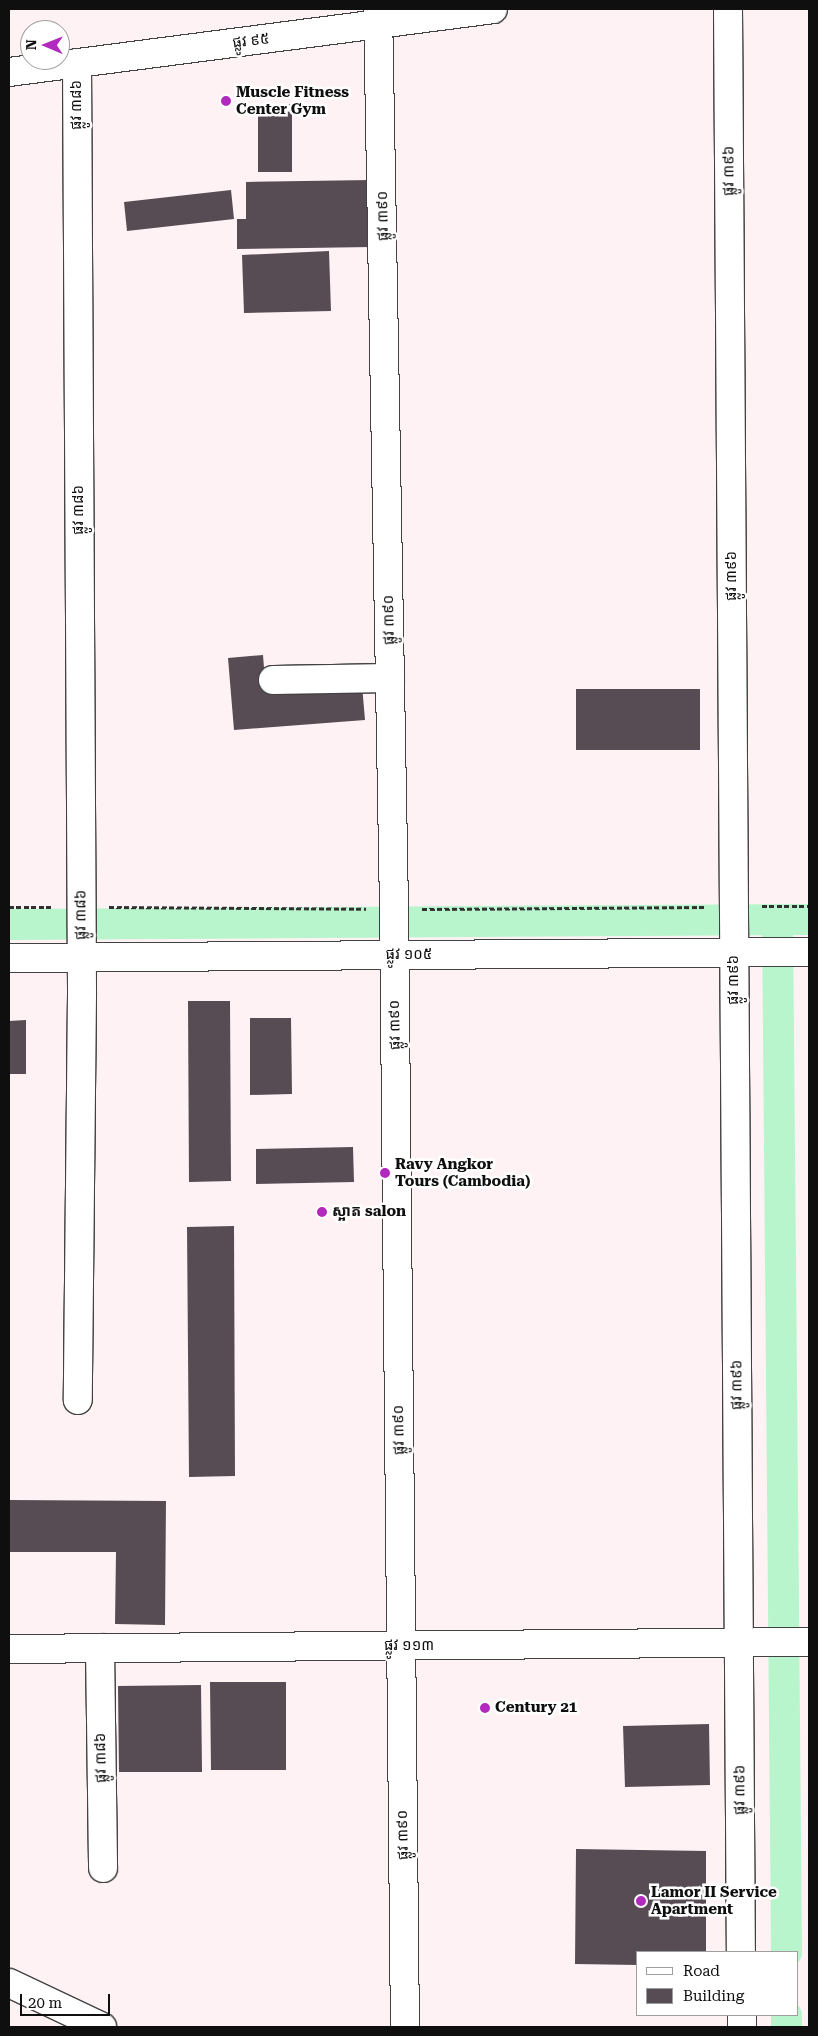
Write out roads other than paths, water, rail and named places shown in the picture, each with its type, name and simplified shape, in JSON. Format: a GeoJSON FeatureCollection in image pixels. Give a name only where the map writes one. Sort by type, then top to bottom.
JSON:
{"type":"FeatureCollection","features":[{"type":"Feature","properties":{"kind":"street","name":"ផ្លូវ ៩៥"},"geometry":{"type":"LineString","coordinates":[[9,72],[379,16],[493,9]]}},
{"type":"Feature","properties":{"kind":"street","name":"ផ្លូវ ៣៩៦"},"geometry":{"type":"LineString","coordinates":[[728,9],[735,907],[742,947],[752,1643],[741,1951]]}},
{"type":"Feature","properties":{"kind":"street","name":"ផ្លូវ ៣៩០"},"geometry":{"type":"LineString","coordinates":[[379,16],[394,909],[405,2027]]}},
{"type":"Feature","properties":{"kind":"street","name":"ផ្លូវ ៣៨៦"},"geometry":{"type":"LineString","coordinates":[[77,63],[81,907],[78,1400]]}},
{"type":"Feature","properties":{"kind":"street"},"geometry":{"type":"LineString","coordinates":[[273,680],[390,678]]}},
{"type":"Feature","properties":{"kind":"street","name":"ផ្លូវ ១០៥"},"geometry":{"type":"LineString","coordinates":[[9,958],[81,949],[742,947],[802,952]]}},
{"type":"Feature","properties":{"kind":"street","name":"ផ្លូវ ១១៣"},"geometry":{"type":"LineString","coordinates":[[9,1649],[806,1642]]}},
{"type":"Feature","properties":{"kind":"street","name":"ផ្លូវ ៣៨៦"},"geometry":{"type":"LineString","coordinates":[[100,1648],[103,1868]]}},
{"type":"Feature","properties":{"kind":"street"},"geometry":{"type":"LineString","coordinates":[[9,1983],[102,2027]]}},
{"type":"Feature","properties":{"kind":"waterway"},"geometry":{"type":"LineString","coordinates":[[777,919],[786,1951]]}},
{"type":"Feature","properties":{"kind":"waterway"},"geometry":{"type":"LineString","coordinates":[[9,924],[809,919]]}},
{"type":"Feature","properties":{"kind":"waterway"},"geometry":{"type":"LineString","coordinates":[[786,2016],[786,2027]]}},
{"type":"Feature","properties":{"kind":"place","name":"Muscle Fitness Center Gym"},"geometry":{"type":"Point","coordinates":[226,101]}},
{"type":"Feature","properties":{"kind":"place","name":"Ravy Angkor Tours (Cambodia)"},"geometry":{"type":"Point","coordinates":[385,1173]}},
{"type":"Feature","properties":{"kind":"place","name":"ស្អាត salon"},"geometry":{"type":"Point","coordinates":[322,1212]}},
{"type":"Feature","properties":{"kind":"place","name":"Century 21"},"geometry":{"type":"Point","coordinates":[485,1708]}},
{"type":"Feature","properties":{"kind":"place","name":"Lamor II Service Apartment"},"geometry":{"type":"Point","coordinates":[641,1901]}}]}
